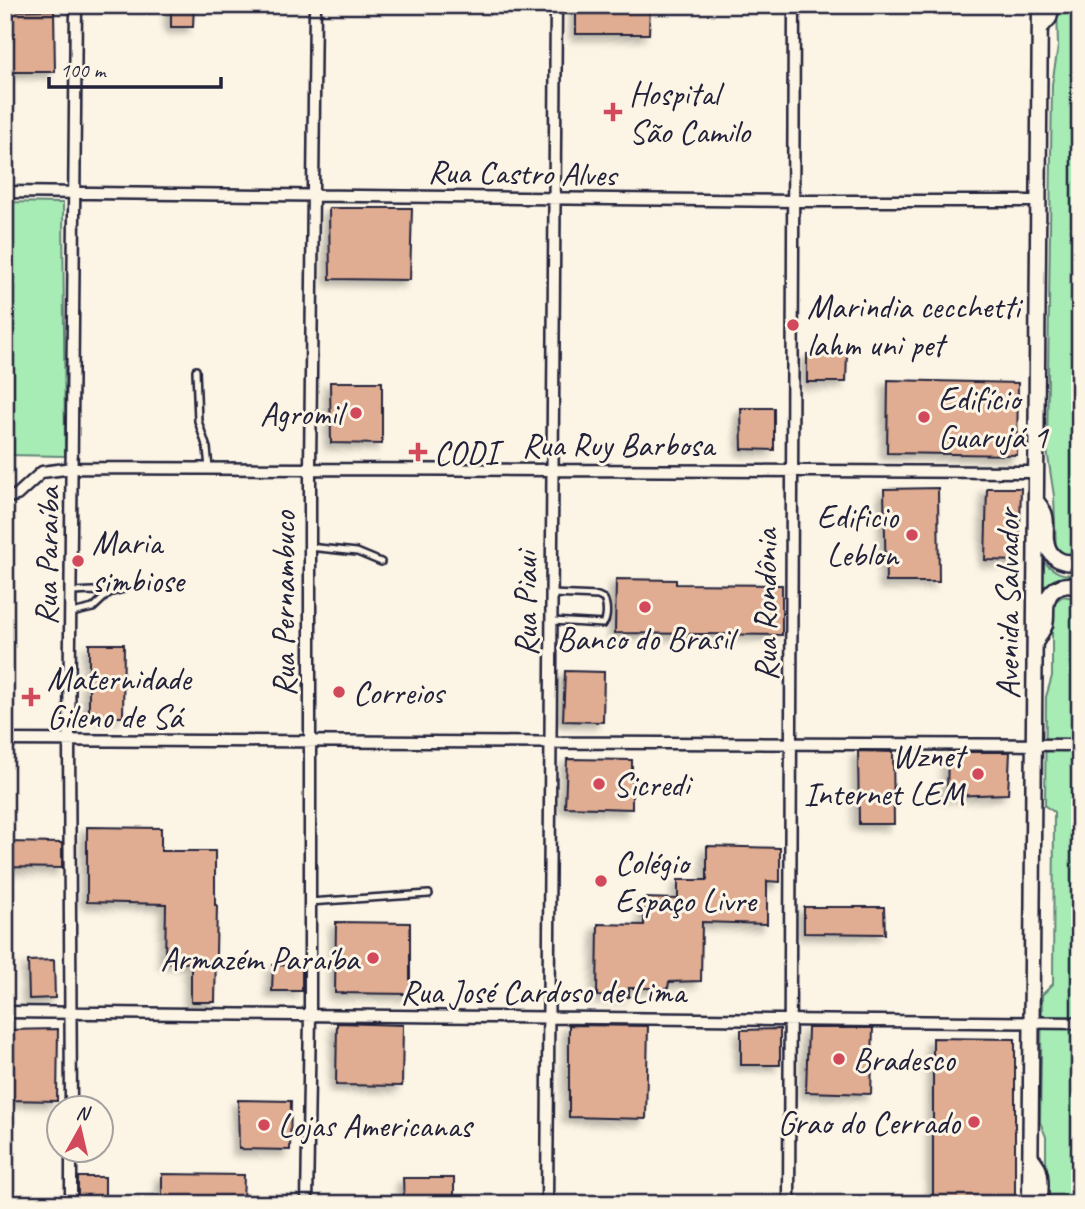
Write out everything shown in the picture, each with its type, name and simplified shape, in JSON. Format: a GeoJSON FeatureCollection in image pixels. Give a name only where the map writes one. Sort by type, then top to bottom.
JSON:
{"type":"FeatureCollection","features":[{"type":"Feature","properties":{"kind":"main road","name":"Avenida Salvador"},"geometry":{"type":"LineString","coordinates":[[1030,1204],[1040,5]]}},
{"type":"Feature","properties":{"kind":"main road"},"geometry":{"type":"LineString","coordinates":[[1040,28],[1049,18],[1052,5]]}},
{"type":"Feature","properties":{"kind":"main road"},"geometry":{"type":"LineString","coordinates":[[1036,500],[1045,517],[1046,542],[1051,554],[1060,561],[1073,563],[1080,560]]}},
{"type":"Feature","properties":{"kind":"main road"},"geometry":{"type":"LineString","coordinates":[[1035,644],[1044,628],[1050,595],[1055,589],[1065,585],[1080,589]]}},
{"type":"Feature","properties":{"kind":"main road"},"geometry":{"type":"LineString","coordinates":[[1030,1157],[1037,1163],[1040,1173],[1040,1204]]}},
{"type":"Feature","properties":{"kind":"street","name":"Rua Paraíba"},"geometry":{"type":"LineString","coordinates":[[71,1094],[69,740],[74,468],[76,5]]}},
{"type":"Feature","properties":{"kind":"street","name":"Rua Pernambuco"},"geometry":{"type":"LineString","coordinates":[[307,1204],[310,1015],[309,547],[315,5]]}},
{"type":"Feature","properties":{"kind":"street","name":"Rua Piaui"},"geometry":{"type":"LineString","coordinates":[[547,1204],[556,5]]}},
{"type":"Feature","properties":{"kind":"street","name":"Rua Rondônia"},"geometry":{"type":"LineString","coordinates":[[789,1204],[794,5]]}},
{"type":"Feature","properties":{"kind":"street","name":"Rua Castro Alves"},"geometry":{"type":"LineString","coordinates":[[5,192],[554,199],[1038,201]]}},
{"type":"Feature","properties":{"kind":"street","name":"Rua Ruy Barbosa"},"geometry":{"type":"LineString","coordinates":[[5,498],[17,495],[42,472],[74,468],[1036,472]]}},
{"type":"Feature","properties":{"kind":"street"},"geometry":{"type":"LineString","coordinates":[[5,740],[1080,745]]}},
{"type":"Feature","properties":{"kind":"street","name":"Rua José Cardoso de Lima"},"geometry":{"type":"LineString","coordinates":[[5,1012],[1080,1023]]}},
{"type":"Feature","properties":{"kind":"street"},"geometry":{"type":"LineString","coordinates":[[71,1164],[71,1204]]}},
{"type":"Feature","properties":{"kind":"lane"},"geometry":{"type":"LineString","coordinates":[[196,370],[198,421],[207,448],[209,468]]}},
{"type":"Feature","properties":{"kind":"lane"},"geometry":{"type":"LineString","coordinates":[[309,547],[357,552],[382,562]]}},
{"type":"Feature","properties":{"kind":"lane"},"geometry":{"type":"LineString","coordinates":[[72,592],[93,590],[108,593],[124,589]]}},
{"type":"Feature","properties":{"kind":"lane"},"geometry":{"type":"LineString","coordinates":[[72,613],[93,608],[108,593]]}},
{"type":"Feature","properties":{"kind":"lane"},"geometry":{"type":"LineString","coordinates":[[552,594],[598,596],[604,599],[606,606],[606,619],[603,624],[552,621]]}},
{"type":"Feature","properties":{"kind":"lane"},"geometry":{"type":"LineString","coordinates":[[309,902],[429,894]]}},
{"type":"Feature","properties":{"kind":"green space"},"geometry":{"type":"Polygon","coordinates":[[[1057,5],[1080,5],[1080,551],[1074,557],[1056,551],[1054,496],[1047,450],[1052,84],[1058,47],[1057,5]]]}},
{"type":"Feature","properties":{"kind":"green space"},"geometry":{"type":"Polygon","coordinates":[[[5,202],[63,203],[65,456],[5,455],[5,202]]]}},
{"type":"Feature","properties":{"kind":"green space"},"geometry":{"type":"Polygon","coordinates":[[[1041,560],[1064,574],[1080,572],[1080,583],[1056,581],[1041,594],[1041,560]]]}},
{"type":"Feature","properties":{"kind":"green space"},"geometry":{"type":"Polygon","coordinates":[[[1063,596],[1079,599],[1080,602],[1078,1204],[1046,1204],[1046,1137],[1040,1122],[1042,995],[1053,984],[1054,812],[1045,806],[1046,697],[1052,676],[1053,603],[1063,596]]]}},
{"type":"Feature","properties":{"kind":"building"},"geometry":{"type":"Polygon","coordinates":[[[171,5],[194,5],[193,27],[171,27],[171,5]]]}},
{"type":"Feature","properties":{"kind":"building"},"geometry":{"type":"Polygon","coordinates":[[[576,5],[650,6],[649,34],[576,34],[576,5]]]}},
{"type":"Feature","properties":{"kind":"building"},"geometry":{"type":"Polygon","coordinates":[[[54,10],[55,72],[5,72],[5,11],[54,10]]]}},
{"type":"Feature","properties":{"kind":"building"},"geometry":{"type":"Polygon","coordinates":[[[329,208],[412,208],[410,280],[330,279],[329,208]]]}},
{"type":"Feature","properties":{"kind":"building"},"geometry":{"type":"Polygon","coordinates":[[[807,354],[847,354],[846,382],[807,382],[807,354]]]}},
{"type":"Feature","properties":{"kind":"building"},"geometry":{"type":"Polygon","coordinates":[[[888,380],[1018,383],[1017,455],[887,453],[888,380]]]}},
{"type":"Feature","properties":{"kind":"building","name":"Agromil"},"geometry":{"type":"Polygon","coordinates":[[[330,382],[382,382],[382,444],[331,443],[330,382]]]}},
{"type":"Feature","properties":{"kind":"building"},"geometry":{"type":"Polygon","coordinates":[[[741,408],[774,408],[774,450],[742,449],[741,408]]]}},
{"type":"Feature","properties":{"kind":"building","name":"Edificio Leblon"},"geometry":{"type":"Polygon","coordinates":[[[938,488],[939,582],[886,582],[884,489],[938,488]]]}},
{"type":"Feature","properties":{"kind":"building"},"geometry":{"type":"Polygon","coordinates":[[[987,488],[1021,488],[1019,561],[985,560],[987,488]]]}},
{"type":"Feature","properties":{"kind":"building"},"geometry":{"type":"Polygon","coordinates":[[[616,579],[676,580],[676,584],[782,585],[782,635],[615,633],[616,579]]]}},
{"type":"Feature","properties":{"kind":"building"},"geometry":{"type":"Polygon","coordinates":[[[89,644],[124,644],[123,717],[89,717],[89,644]]]}},
{"type":"Feature","properties":{"kind":"building"},"geometry":{"type":"Polygon","coordinates":[[[565,671],[604,672],[603,722],[563,721],[565,671]]]}},
{"type":"Feature","properties":{"kind":"building"},"geometry":{"type":"Polygon","coordinates":[[[858,751],[893,752],[894,824],[859,824],[858,751]]]}},
{"type":"Feature","properties":{"kind":"building","name":"Wznet Internet LEM"},"geometry":{"type":"Polygon","coordinates":[[[1010,752],[1008,794],[947,796],[948,754],[1010,752]]]}},
{"type":"Feature","properties":{"kind":"building","name":"Sicredi"},"geometry":{"type":"Polygon","coordinates":[[[567,759],[632,760],[632,809],[565,807],[567,759]]]}},
{"type":"Feature","properties":{"kind":"building"},"geometry":{"type":"Polygon","coordinates":[[[87,827],[161,828],[161,851],[215,851],[215,1002],[191,1002],[191,963],[165,962],[166,904],[87,902],[87,827]]]}},
{"type":"Feature","properties":{"kind":"building"},"geometry":{"type":"Polygon","coordinates":[[[5,842],[62,843],[62,868],[5,867],[5,842]]]}},
{"type":"Feature","properties":{"kind":"building"},"geometry":{"type":"Polygon","coordinates":[[[707,846],[780,848],[780,882],[767,881],[767,924],[702,922],[701,981],[669,982],[668,988],[629,988],[629,997],[597,996],[598,924],[644,925],[644,898],[678,899],[678,880],[707,880],[707,846]]]}},
{"type":"Feature","properties":{"kind":"building"},"geometry":{"type":"Polygon","coordinates":[[[804,907],[884,907],[885,934],[804,933],[804,907]]]}},
{"type":"Feature","properties":{"kind":"building","name":"Armazém Paraíba"},"geometry":{"type":"Polygon","coordinates":[[[336,922],[410,923],[410,994],[335,993],[336,922]]]}},
{"type":"Feature","properties":{"kind":"building"},"geometry":{"type":"Polygon","coordinates":[[[54,960],[55,998],[29,999],[28,961],[54,960]]]}},
{"type":"Feature","properties":{"kind":"building"},"geometry":{"type":"Polygon","coordinates":[[[273,965],[302,966],[302,991],[272,991],[273,965]]]}},
{"type":"Feature","properties":{"kind":"building"},"geometry":{"type":"Polygon","coordinates":[[[337,1023],[403,1025],[402,1086],[336,1085],[337,1023]]]}},
{"type":"Feature","properties":{"kind":"building"},"geometry":{"type":"Polygon","coordinates":[[[569,1025],[648,1026],[646,1119],[569,1117],[569,1025]]]}},
{"type":"Feature","properties":{"kind":"building","name":"Bradesco"},"geometry":{"type":"Polygon","coordinates":[[[808,1028],[873,1028],[871,1094],[806,1092],[808,1028]]]}},
{"type":"Feature","properties":{"kind":"building"},"geometry":{"type":"Polygon","coordinates":[[[58,1029],[57,1094],[46,1094],[46,1101],[5,1100],[5,1030],[58,1029]]]}},
{"type":"Feature","properties":{"kind":"building"},"geometry":{"type":"Polygon","coordinates":[[[780,1029],[780,1065],[741,1065],[741,1030],[780,1029]]]}},
{"type":"Feature","properties":{"kind":"building","name":"Grao do Cerrado"},"geometry":{"type":"Polygon","coordinates":[[[933,1038],[1015,1039],[1015,1204],[933,1204],[933,1038]]]}},
{"type":"Feature","properties":{"kind":"building","name":"Lojas Americanas"},"geometry":{"type":"Polygon","coordinates":[[[238,1100],[291,1101],[290,1150],[239,1149],[238,1100]]]}},
{"type":"Feature","properties":{"kind":"building"},"geometry":{"type":"Polygon","coordinates":[[[162,1174],[244,1175],[243,1204],[162,1204],[162,1174]]]}},
{"type":"Feature","properties":{"kind":"building"},"geometry":{"type":"Polygon","coordinates":[[[78,1177],[105,1177],[105,1204],[78,1204],[78,1177]]]}},
{"type":"Feature","properties":{"kind":"building"},"geometry":{"type":"Polygon","coordinates":[[[403,1178],[454,1178],[454,1204],[404,1204],[403,1178]]]}},
{"type":"Feature","properties":{"kind":"place","name":"Hospital São Camilo"},"geometry":{"type":"Point","coordinates":[613,112]}},
{"type":"Feature","properties":{"kind":"place","name":"Marindia cecchetti lahm uni pet"},"geometry":{"type":"Point","coordinates":[793,325]}},
{"type":"Feature","properties":{"kind":"place","name":"Agromil"},"geometry":{"type":"Point","coordinates":[356,413]}},
{"type":"Feature","properties":{"kind":"place","name":"Edifício Guarujá 1"},"geometry":{"type":"Point","coordinates":[924,417]}},
{"type":"Feature","properties":{"kind":"place","name":"CODI"},"geometry":{"type":"Point","coordinates":[418,452]}},
{"type":"Feature","properties":{"kind":"place","name":"Edificio Leblon"},"geometry":{"type":"Point","coordinates":[912,535]}},
{"type":"Feature","properties":{"kind":"place","name":"Maria simbiose"},"geometry":{"type":"Point","coordinates":[78,561]}},
{"type":"Feature","properties":{"kind":"place","name":"Banco do Brasil"},"geometry":{"type":"Point","coordinates":[645,607]}},
{"type":"Feature","properties":{"kind":"place","name":"Correios"},"geometry":{"type":"Point","coordinates":[339,692]}},
{"type":"Feature","properties":{"kind":"place","name":"Maternidade Gileno de Sá"},"geometry":{"type":"Point","coordinates":[31,697]}},
{"type":"Feature","properties":{"kind":"place","name":"Wznet Internet LEM"},"geometry":{"type":"Point","coordinates":[978,774]}},
{"type":"Feature","properties":{"kind":"place","name":"Sicredi"},"geometry":{"type":"Point","coordinates":[599,784]}},
{"type":"Feature","properties":{"kind":"place","name":"Colégio Espaço Livre"},"geometry":{"type":"Point","coordinates":[601,881]}},
{"type":"Feature","properties":{"kind":"place","name":"Armazém Paraíba"},"geometry":{"type":"Point","coordinates":[373,958]}},
{"type":"Feature","properties":{"kind":"place","name":"Bradesco"},"geometry":{"type":"Point","coordinates":[839,1059]}},
{"type":"Feature","properties":{"kind":"place","name":"Grao do Cerrado"},"geometry":{"type":"Point","coordinates":[974,1122]}},
{"type":"Feature","properties":{"kind":"place","name":"Lojas Americanas"},"geometry":{"type":"Point","coordinates":[264,1125]}}]}
